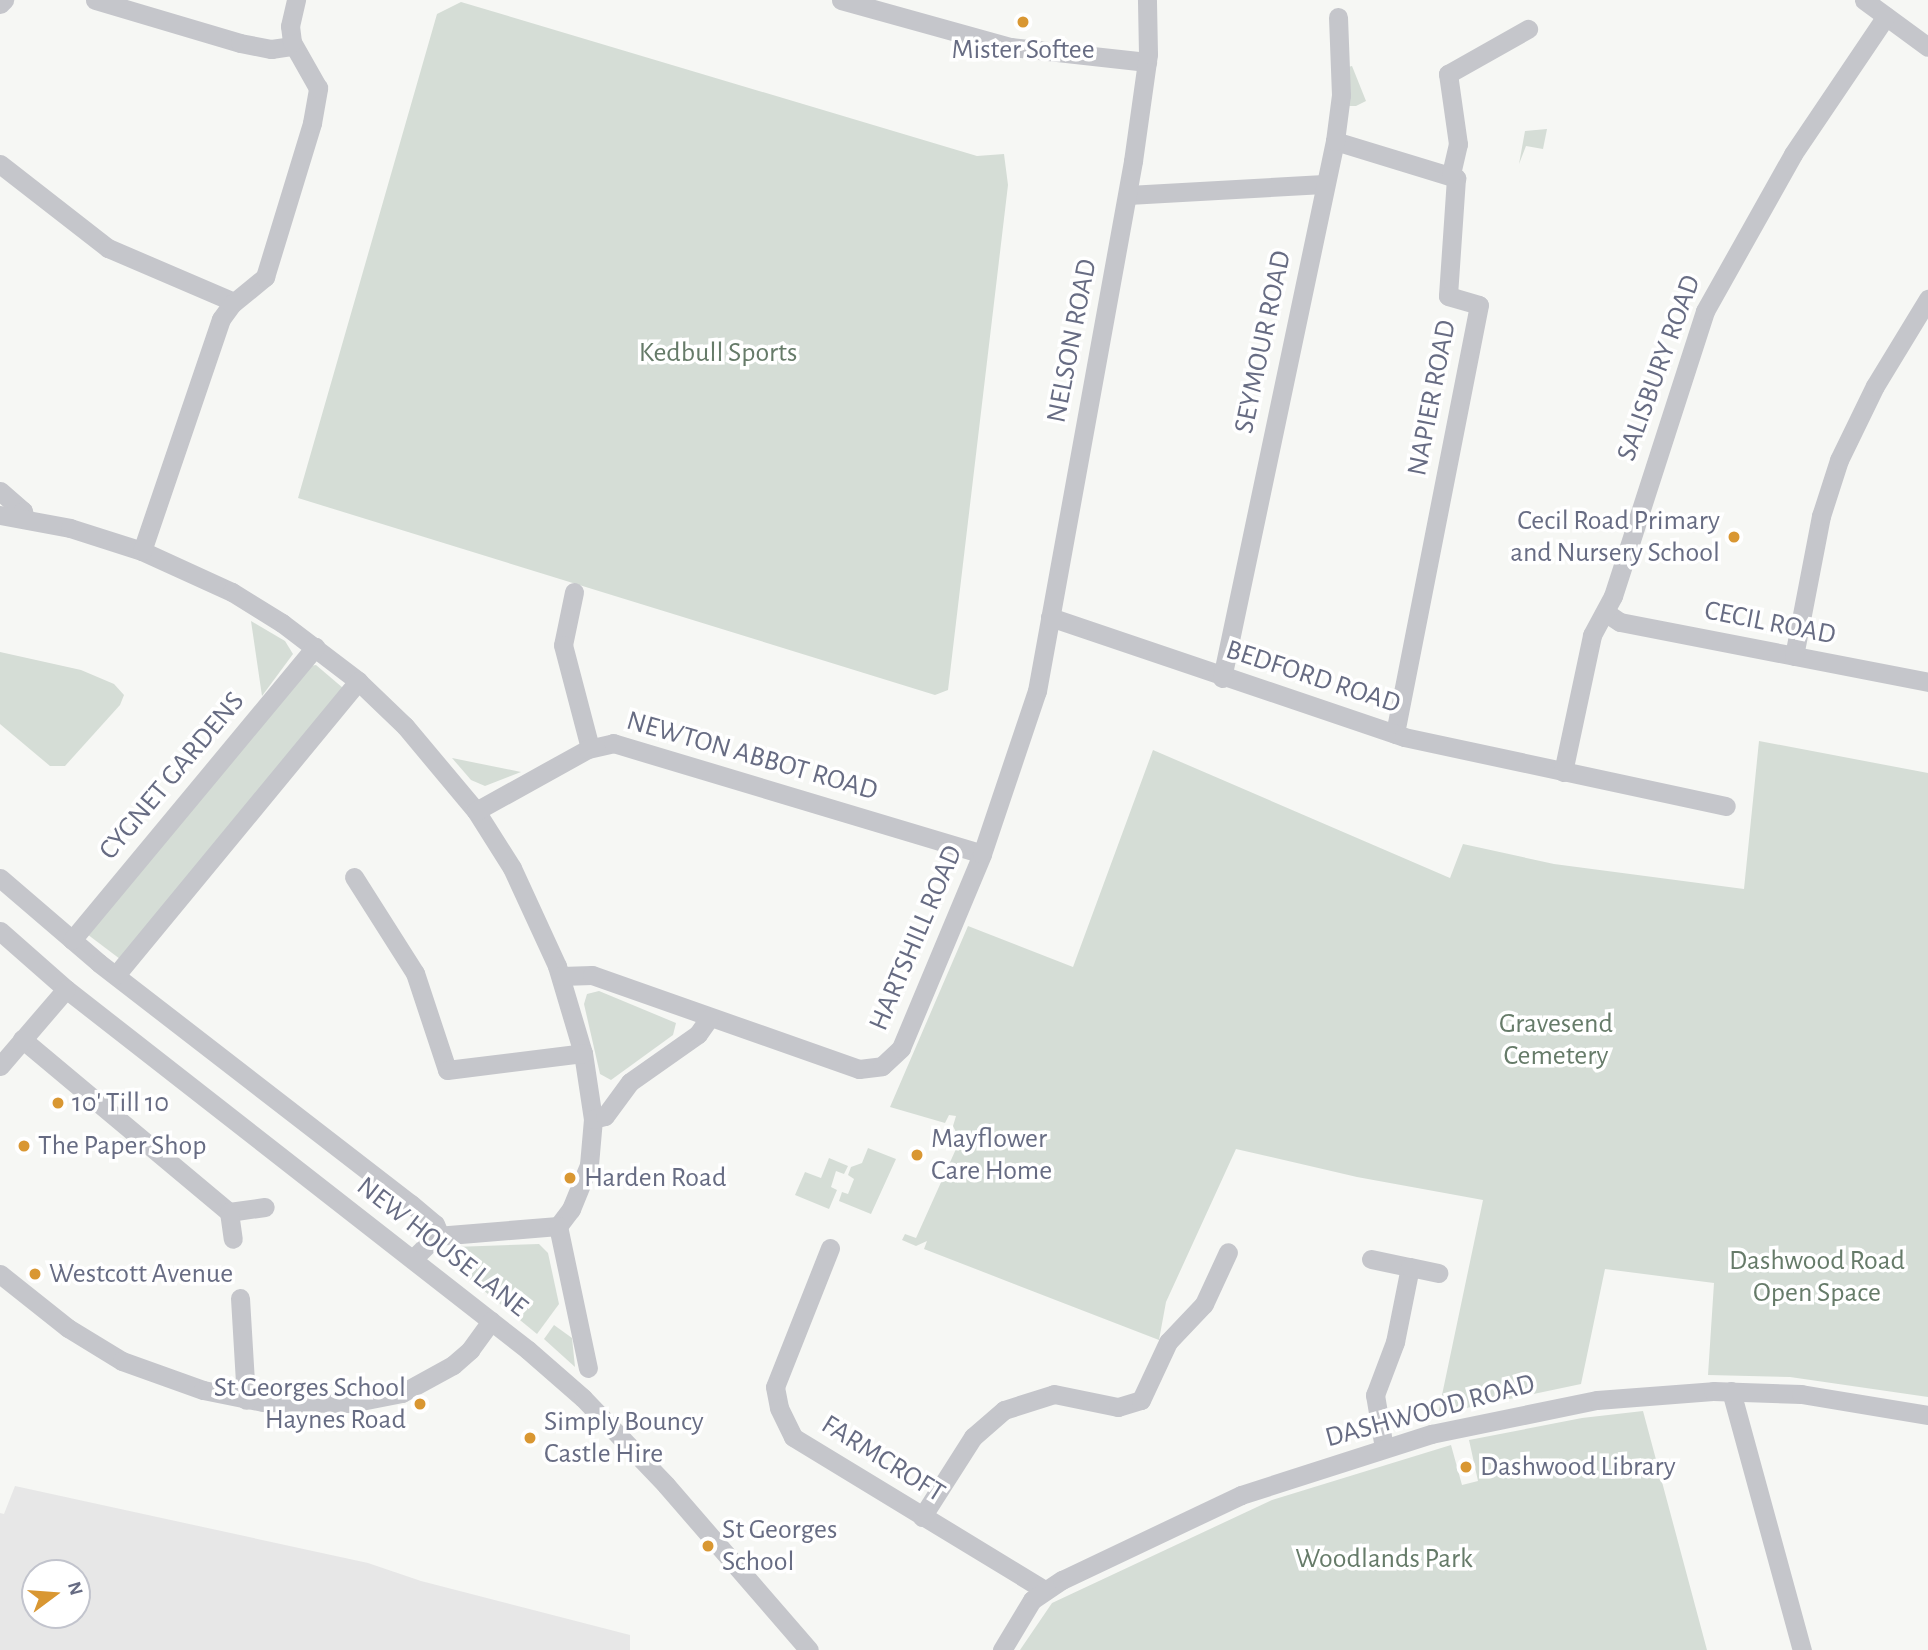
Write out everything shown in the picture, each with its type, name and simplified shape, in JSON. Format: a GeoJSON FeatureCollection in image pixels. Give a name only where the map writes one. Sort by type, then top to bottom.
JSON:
{"type":"FeatureCollection","features":[{"type":"Feature","properties":{"kind":"street"},"geometry":{"type":"LineString","coordinates":[[0,4],[4,0]]}},
{"type":"Feature","properties":{"kind":"street"},"geometry":{"type":"LineString","coordinates":[[95,0],[240,43],[271,49],[293,46]]}},
{"type":"Feature","properties":{"kind":"street"},"geometry":{"type":"LineString","coordinates":[[142,551],[221,320],[234,302],[265,277],[317,102],[316,79],[293,46],[289,26],[296,0]]}},
{"type":"Feature","properties":{"kind":"street"},"geometry":{"type":"LineString","coordinates":[[841,0],[878,5],[1011,47],[1147,62]]}},
{"type":"Feature","properties":{"kind":"street","name":"NELSON ROAD"},"geometry":{"type":"LineString","coordinates":[[1037,691],[1128,195],[1147,62],[1147,0]]}},
{"type":"Feature","properties":{"kind":"street"},"geometry":{"type":"LineString","coordinates":[[1864,0],[1928,47]]}},
{"type":"Feature","properties":{"kind":"street","name":"SALISBURY ROAD"},"geometry":{"type":"LineString","coordinates":[[1563,772],[1591,641],[1605,612],[1686,363],[1719,279],[1793,154],[1886,16]]}},
{"type":"Feature","properties":{"kind":"street","name":"SEYMOUR ROAD"},"geometry":{"type":"LineString","coordinates":[[1222,678],[1335,141],[1341,95],[1338,17]]}},
{"type":"Feature","properties":{"kind":"street"},"geometry":{"type":"LineString","coordinates":[[1335,141],[1451,174],[1458,145],[1448,74],[1528,29]]}},
{"type":"Feature","properties":{"kind":"street"},"geometry":{"type":"LineString","coordinates":[[0,164],[108,248],[234,302]]}},
{"type":"Feature","properties":{"kind":"street","name":"NAPIER ROAD"},"geometry":{"type":"LineString","coordinates":[[1395,734],[1479,305],[1448,296],[1458,185],[1451,174]]}},
{"type":"Feature","properties":{"kind":"street"},"geometry":{"type":"LineString","coordinates":[[1128,195],[1324,184]]}},
{"type":"Feature","properties":{"kind":"street"},"geometry":{"type":"LineString","coordinates":[[1794,656],[1830,484],[1852,429],[1928,299]]}},
{"type":"Feature","properties":{"kind":"street"},"geometry":{"type":"LineString","coordinates":[[0,491],[23,511],[25,519]]}},
{"type":"Feature","properties":{"kind":"street"},"geometry":{"type":"LineString","coordinates":[[0,515],[25,519],[142,551],[232,592],[315,647],[358,681],[405,726],[476,811],[524,890],[561,976],[583,1053],[593,1119],[586,1173],[558,1226],[440,1236],[426,1242],[413,1259]]}},
{"type":"Feature","properties":{"kind":"street"},"geometry":{"type":"LineString","coordinates":[[574,592],[563,645],[590,748]]}},
{"type":"Feature","properties":{"kind":"street","name":"CECIL ROAD"},"geometry":{"type":"LineString","coordinates":[[1605,612],[1620,622],[1928,682]]}},
{"type":"Feature","properties":{"kind":"street","name":"BEDFORD ROAD"},"geometry":{"type":"LineString","coordinates":[[1050,617],[1222,678],[1395,734],[1726,806]]}},
{"type":"Feature","properties":{"kind":"street","name":"CYGNET GARDENS"},"geometry":{"type":"LineString","coordinates":[[72,940],[315,647]]}},
{"type":"Feature","properties":{"kind":"street"},"geometry":{"type":"LineString","coordinates":[[116,975],[358,681]]}},
{"type":"Feature","properties":{"kind":"street","name":"HARTSHILL ROAD"},"geometry":{"type":"LineString","coordinates":[[561,976],[592,975],[854,1068],[887,1064],[901,1048],[982,854],[1037,691]]}},
{"type":"Feature","properties":{"kind":"street","name":"NEWTON ABBOT ROAD"},"geometry":{"type":"LineString","coordinates":[[476,811],[590,748],[622,745],[982,854]]}},
{"type":"Feature","properties":{"kind":"street"},"geometry":{"type":"LineString","coordinates":[[354,877],[415,973],[447,1070],[583,1053]]}},
{"type":"Feature","properties":{"kind":"street","name":"NEW HOUSE LANE"},"geometry":{"type":"LineString","coordinates":[[0,878],[116,975],[411,1204],[435,1224],[440,1236]]}},
{"type":"Feature","properties":{"kind":"street","name":"NEW HOUSE LANE"},"geometry":{"type":"LineString","coordinates":[[0,932],[66,989],[491,1321],[597,1412],[809,1650]]}},
{"type":"Feature","properties":{"kind":"street"},"geometry":{"type":"LineString","coordinates":[[0,1066],[66,989]]}},
{"type":"Feature","properties":{"kind":"street"},"geometry":{"type":"LineString","coordinates":[[593,1119],[605,1116],[637,1076],[693,1038],[709,1018]]}},
{"type":"Feature","properties":{"kind":"street"},"geometry":{"type":"LineString","coordinates":[[22,1039],[229,1212],[233,1238]]}},
{"type":"Feature","properties":{"kind":"street"},"geometry":{"type":"LineString","coordinates":[[229,1212],[265,1207]]}},
{"type":"Feature","properties":{"kind":"street","name":"NEW HOUSE LANE"},"geometry":{"type":"LineString","coordinates":[[558,1226],[588,1368]]}},
{"type":"Feature","properties":{"kind":"street","name":"FARMCROFT"},"geometry":{"type":"LineString","coordinates":[[830,1248],[775,1387],[779,1408],[793,1437],[1045,1590]]}},
{"type":"Feature","properties":{"kind":"street"},"geometry":{"type":"LineString","coordinates":[[922,1517],[973,1437],[1004,1409],[1054,1394],[1118,1408],[1141,1400],[1168,1342],[1203,1304],[1228,1252]]}},
{"type":"Feature","properties":{"kind":"street"},"geometry":{"type":"LineString","coordinates":[[1371,1259],[1438,1272]]}},
{"type":"Feature","properties":{"kind":"street"},"geometry":{"type":"LineString","coordinates":[[1384,1448],[1375,1395],[1395,1342],[1410,1268]]}},
{"type":"Feature","properties":{"kind":"street"},"geometry":{"type":"LineString","coordinates":[[0,1275],[59,1322],[111,1355],[175,1381],[246,1400],[329,1404],[396,1396],[453,1365],[470,1350],[491,1321]]}},
{"type":"Feature","properties":{"kind":"street"},"geometry":{"type":"LineString","coordinates":[[240,1298],[246,1400]]}},
{"type":"Feature","properties":{"kind":"street"},"geometry":{"type":"LineString","coordinates":[[1731,1391],[1802,1650]]}},
{"type":"Feature","properties":{"kind":"street","name":"DASHWOOD ROAD"},"geometry":{"type":"LineString","coordinates":[[1002,1650],[1023,1611],[1045,1590],[1241,1495],[1384,1448],[1479,1422],[1584,1403],[1731,1391],[1814,1395],[1928,1415]]}},
{"type":"Feature","properties":{"kind":"shaded area"},"geometry":{"type":"Polygon","coordinates":[[[15,1486],[368,1563],[421,1581],[630,1635],[630,1650],[0,1650],[0,1513],[4,1514],[15,1486]]]}},
{"type":"Feature","properties":{"kind":"green space","name":"Kedbull Sports"},"geometry":{"type":"Polygon","coordinates":[[[461,2],[977,156],[1004,154],[1008,185],[948,690],[935,695],[298,498],[437,14],[461,2]]]}},
{"type":"Feature","properties":{"kind":"green space"},"geometry":{"type":"Polygon","coordinates":[[[1352,66],[1366,101],[1356,106],[1349,106],[1348,67],[1352,66]]]}},
{"type":"Feature","properties":{"kind":"green space"},"geometry":{"type":"Polygon","coordinates":[[[1547,129],[1543,149],[1526,146],[1519,164],[1525,131],[1547,129]]]}},
{"type":"Feature","properties":{"kind":"green space"},"geometry":{"type":"Polygon","coordinates":[[[251,621],[285,641],[293,654],[262,696],[251,621]]]}},
{"type":"Feature","properties":{"kind":"green space"},"geometry":{"type":"Polygon","coordinates":[[[0,652],[81,670],[114,684],[124,695],[120,705],[65,766],[50,766],[0,724],[0,652]]]}},
{"type":"Feature","properties":{"kind":"green space"},"geometry":{"type":"Polygon","coordinates":[[[316,665],[343,688],[120,959],[83,931],[310,666],[316,665]]]}},
{"type":"Feature","properties":{"kind":"green space","name":"Gravesend Cemetery"},"geometry":{"type":"Polygon","coordinates":[[[1759,741],[1928,773],[1928,1397],[1790,1377],[1708,1375],[1714,1283],[1605,1269],[1581,1384],[1438,1414],[1483,1200],[1357,1177],[1236,1149],[1166,1302],[1159,1340],[924,1249],[927,1241],[916,1246],[902,1240],[905,1234],[916,1238],[960,1140],[953,1126],[956,1116],[949,1115],[945,1123],[890,1107],[968,926],[1073,967],[1153,750],[1450,878],[1463,844],[1554,864],[1744,889],[1759,741]]]}},
{"type":"Feature","properties":{"kind":"green space"},"geometry":{"type":"Polygon","coordinates":[[[452,758],[521,772],[485,786],[471,780],[452,758]]]}},
{"type":"Feature","properties":{"kind":"green space"},"geometry":{"type":"Polygon","coordinates":[[[599,991],[676,1023],[673,1035],[611,1080],[600,1074],[584,1004],[587,994],[599,991]]]}},
{"type":"Feature","properties":{"kind":"green space"},"geometry":{"type":"Polygon","coordinates":[[[868,1148],[896,1159],[871,1214],[839,1201],[842,1192],[848,1194],[854,1179],[848,1175],[851,1167],[862,1163],[868,1148]]]}},
{"type":"Feature","properties":{"kind":"green space"},"geometry":{"type":"Polygon","coordinates":[[[829,1158],[848,1166],[844,1174],[836,1171],[831,1187],[837,1190],[829,1209],[795,1195],[805,1172],[821,1178],[829,1158]]]}},
{"type":"Feature","properties":{"kind":"green space"},"geometry":{"type":"Polygon","coordinates":[[[539,1244],[548,1253],[559,1304],[537,1334],[445,1259],[454,1247],[539,1244]]]}},
{"type":"Feature","properties":{"kind":"green space"},"geometry":{"type":"Polygon","coordinates":[[[554,1325],[572,1338],[575,1367],[544,1339],[554,1325]]]}},
{"type":"Feature","properties":{"kind":"green space","name":"Woodlands Park"},"geometry":{"type":"Polygon","coordinates":[[[1643,1411],[1707,1650],[1020,1650],[1052,1603],[1272,1500],[1451,1445],[1462,1485],[1478,1481],[1469,1440],[1582,1418],[1643,1411]]]}},
{"type":"Feature","properties":{"kind":"place","name":"Mister Softee"},"geometry":{"type":"Point","coordinates":[1023,22]}},
{"type":"Feature","properties":{"kind":"place","name":"Cecil Road Primary and Nursery School"},"geometry":{"type":"Point","coordinates":[1734,537]}},
{"type":"Feature","properties":{"kind":"place","name":"10' Till 10"},"geometry":{"type":"Point","coordinates":[58,1103]}},
{"type":"Feature","properties":{"kind":"place","name":"The Paper Shop"},"geometry":{"type":"Point","coordinates":[24,1146]}},
{"type":"Feature","properties":{"kind":"place","name":"Mayflower Care Home"},"geometry":{"type":"Point","coordinates":[917,1155]}},
{"type":"Feature","properties":{"kind":"place","name":"Harden Road"},"geometry":{"type":"Point","coordinates":[570,1178]}},
{"type":"Feature","properties":{"kind":"place","name":"Westcott Avenue"},"geometry":{"type":"Point","coordinates":[35,1274]}},
{"type":"Feature","properties":{"kind":"place","name":"St Georges School Haynes Road"},"geometry":{"type":"Point","coordinates":[420,1404]}},
{"type":"Feature","properties":{"kind":"place","name":"Simply Bouncy Castle Hire"},"geometry":{"type":"Point","coordinates":[530,1438]}},
{"type":"Feature","properties":{"kind":"place","name":"Dashwood Library"},"geometry":{"type":"Point","coordinates":[1466,1467]}},
{"type":"Feature","properties":{"kind":"place","name":"St Georges School"},"geometry":{"type":"Point","coordinates":[708,1546]}},
{"type":"Feature","properties":{"kind":"park label","name":"Dashwood Road Open Space"},"geometry":{"type":"Point","coordinates":[1817,1277]}}]}
